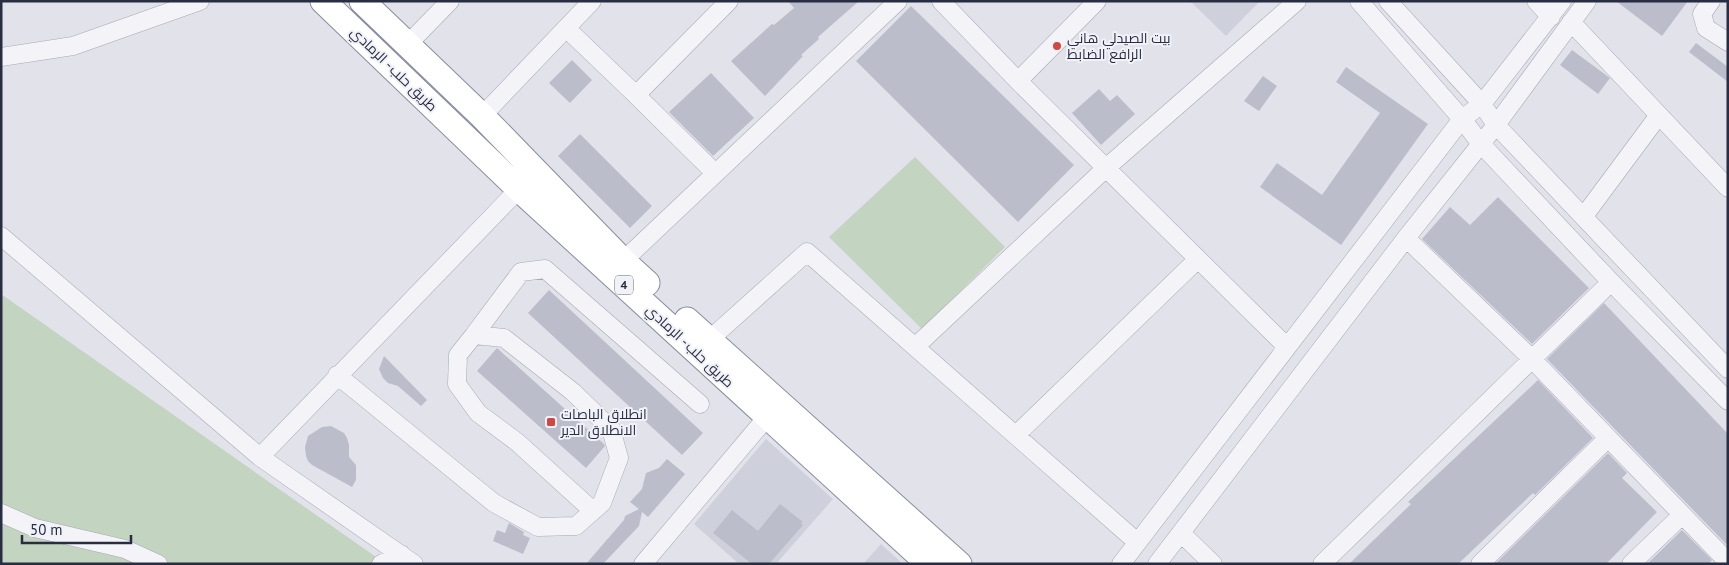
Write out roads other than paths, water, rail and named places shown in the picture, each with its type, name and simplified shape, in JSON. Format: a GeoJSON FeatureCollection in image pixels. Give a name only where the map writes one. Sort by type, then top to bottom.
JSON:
{"type":"FeatureCollection","features":[{"type":"Feature","properties":{"kind":"highway","name":"طريق حلب - الرمادي"},"geometry":{"type":"LineString","coordinates":[[324,1],[519,189],[929,564]]}},
{"type":"Feature","properties":{"kind":"highway","name":"طريق حلب - الرمادي"},"geometry":{"type":"LineString","coordinates":[[362,1],[482,116],[623,261],[959,564]]}},
{"type":"Feature","properties":{"kind":"street"},"geometry":{"type":"LineString","coordinates":[[1,57],[73,46],[200,1]]}},
{"type":"Feature","properties":{"kind":"street"},"geometry":{"type":"LineString","coordinates":[[407,46],[450,1]]}},
{"type":"Feature","properties":{"kind":"street"},"geometry":{"type":"LineString","coordinates":[[482,116],[592,1]]}},
{"type":"Feature","properties":{"kind":"street"},"geometry":{"type":"LineString","coordinates":[[636,95],[729,1]]}},
{"type":"Feature","properties":{"kind":"street"},"geometry":{"type":"LineString","coordinates":[[623,261],[898,1]]}},
{"type":"Feature","properties":{"kind":"street"},"geometry":{"type":"LineString","coordinates":[[941,1],[1018,81],[1287,347]]}},
{"type":"Feature","properties":{"kind":"street"},"geometry":{"type":"LineString","coordinates":[[1018,81],[1097,1]]}},
{"type":"Feature","properties":{"kind":"street"},"geometry":{"type":"LineString","coordinates":[[915,347],[1106,168],[1297,1]]}},
{"type":"Feature","properties":{"kind":"street"},"geometry":{"type":"LineString","coordinates":[[1359,1],[1462,119],[1481,144],[1611,282],[1725,392]]}},
{"type":"Feature","properties":{"kind":"street"},"geometry":{"type":"LineString","coordinates":[[1388,1],[1482,104],[1496,125],[1728,369]]}},
{"type":"Feature","properties":{"kind":"street"},"geometry":{"type":"LineString","coordinates":[[1536,1],[1551,17]]}},
{"type":"Feature","properties":{"kind":"street"},"geometry":{"type":"LineString","coordinates":[[1121,564],[1462,119],[1482,104],[1562,1]]}},
{"type":"Feature","properties":{"kind":"street"},"geometry":{"type":"LineString","coordinates":[[1157,564],[1406,238],[1496,125],[1587,1]]}},
{"type":"Feature","properties":{"kind":"street"},"geometry":{"type":"LineString","coordinates":[[1711,1],[1702,14],[1706,28],[1728,42]]}},
{"type":"Feature","properties":{"kind":"street"},"geometry":{"type":"LineString","coordinates":[[1571,22],[1728,188]]}},
{"type":"Feature","properties":{"kind":"street"},"geometry":{"type":"LineString","coordinates":[[566,28],[715,173]]}},
{"type":"Feature","properties":{"kind":"street"},"geometry":{"type":"LineString","coordinates":[[1584,216],[1659,115]]}},
{"type":"Feature","properties":{"kind":"street"},"geometry":{"type":"LineString","coordinates":[[260,457],[519,189]]}},
{"type":"Feature","properties":{"kind":"street"},"geometry":{"type":"LineString","coordinates":[[1,236],[260,457],[408,559]]}},
{"type":"Feature","properties":{"kind":"street"},"geometry":{"type":"LineString","coordinates":[[1406,238],[1531,358],[1728,562]]}},
{"type":"Feature","properties":{"kind":"street"},"geometry":{"type":"LineString","coordinates":[[709,340],[807,252],[1137,542]]}},
{"type":"Feature","properties":{"kind":"street"},"geometry":{"type":"LineString","coordinates":[[1016,435],[1198,259]]}},
{"type":"Feature","properties":{"kind":"street"},"geometry":{"type":"LineString","coordinates":[[593,511],[517,442],[478,414],[457,384],[458,355],[521,272],[545,269],[700,404]]}},
{"type":"Feature","properties":{"kind":"street"},"geometry":{"type":"LineString","coordinates":[[1322,564],[1611,282]]}},
{"type":"Feature","properties":{"kind":"street"},"geometry":{"type":"LineString","coordinates":[[338,376],[494,503],[538,527],[576,526],[602,503],[619,458],[611,428],[573,392],[504,338],[474,335]]}},
{"type":"Feature","properties":{"kind":"street"},"geometry":{"type":"LineString","coordinates":[[643,564],[767,417]]}},
{"type":"Feature","properties":{"kind":"street"},"geometry":{"type":"LineString","coordinates":[[1480,564],[1608,438]]}},
{"type":"Feature","properties":{"kind":"street"},"geometry":{"type":"LineString","coordinates":[[1,513],[35,528],[124,549],[158,564]]}},
{"type":"Feature","properties":{"kind":"street"},"geometry":{"type":"LineString","coordinates":[[1631,564],[1682,514]]}},
{"type":"Feature","properties":{"kind":"street"},"geometry":{"type":"LineString","coordinates":[[1181,533],[1213,564]]}},
{"type":"Feature","properties":{"kind":"street"},"geometry":{"type":"LineString","coordinates":[[381,564],[408,559]]}},
{"type":"Feature","properties":{"kind":"place","name":"بيت الصيدلي هاني الرافع الضابط"},"geometry":{"type":"Point","coordinates":[1057,46]}},
{"type":"Feature","properties":{"kind":"place","name":"انطلاق الباصات الانطلاق الدير"},"geometry":{"type":"Point","coordinates":[551,422]}}]}
